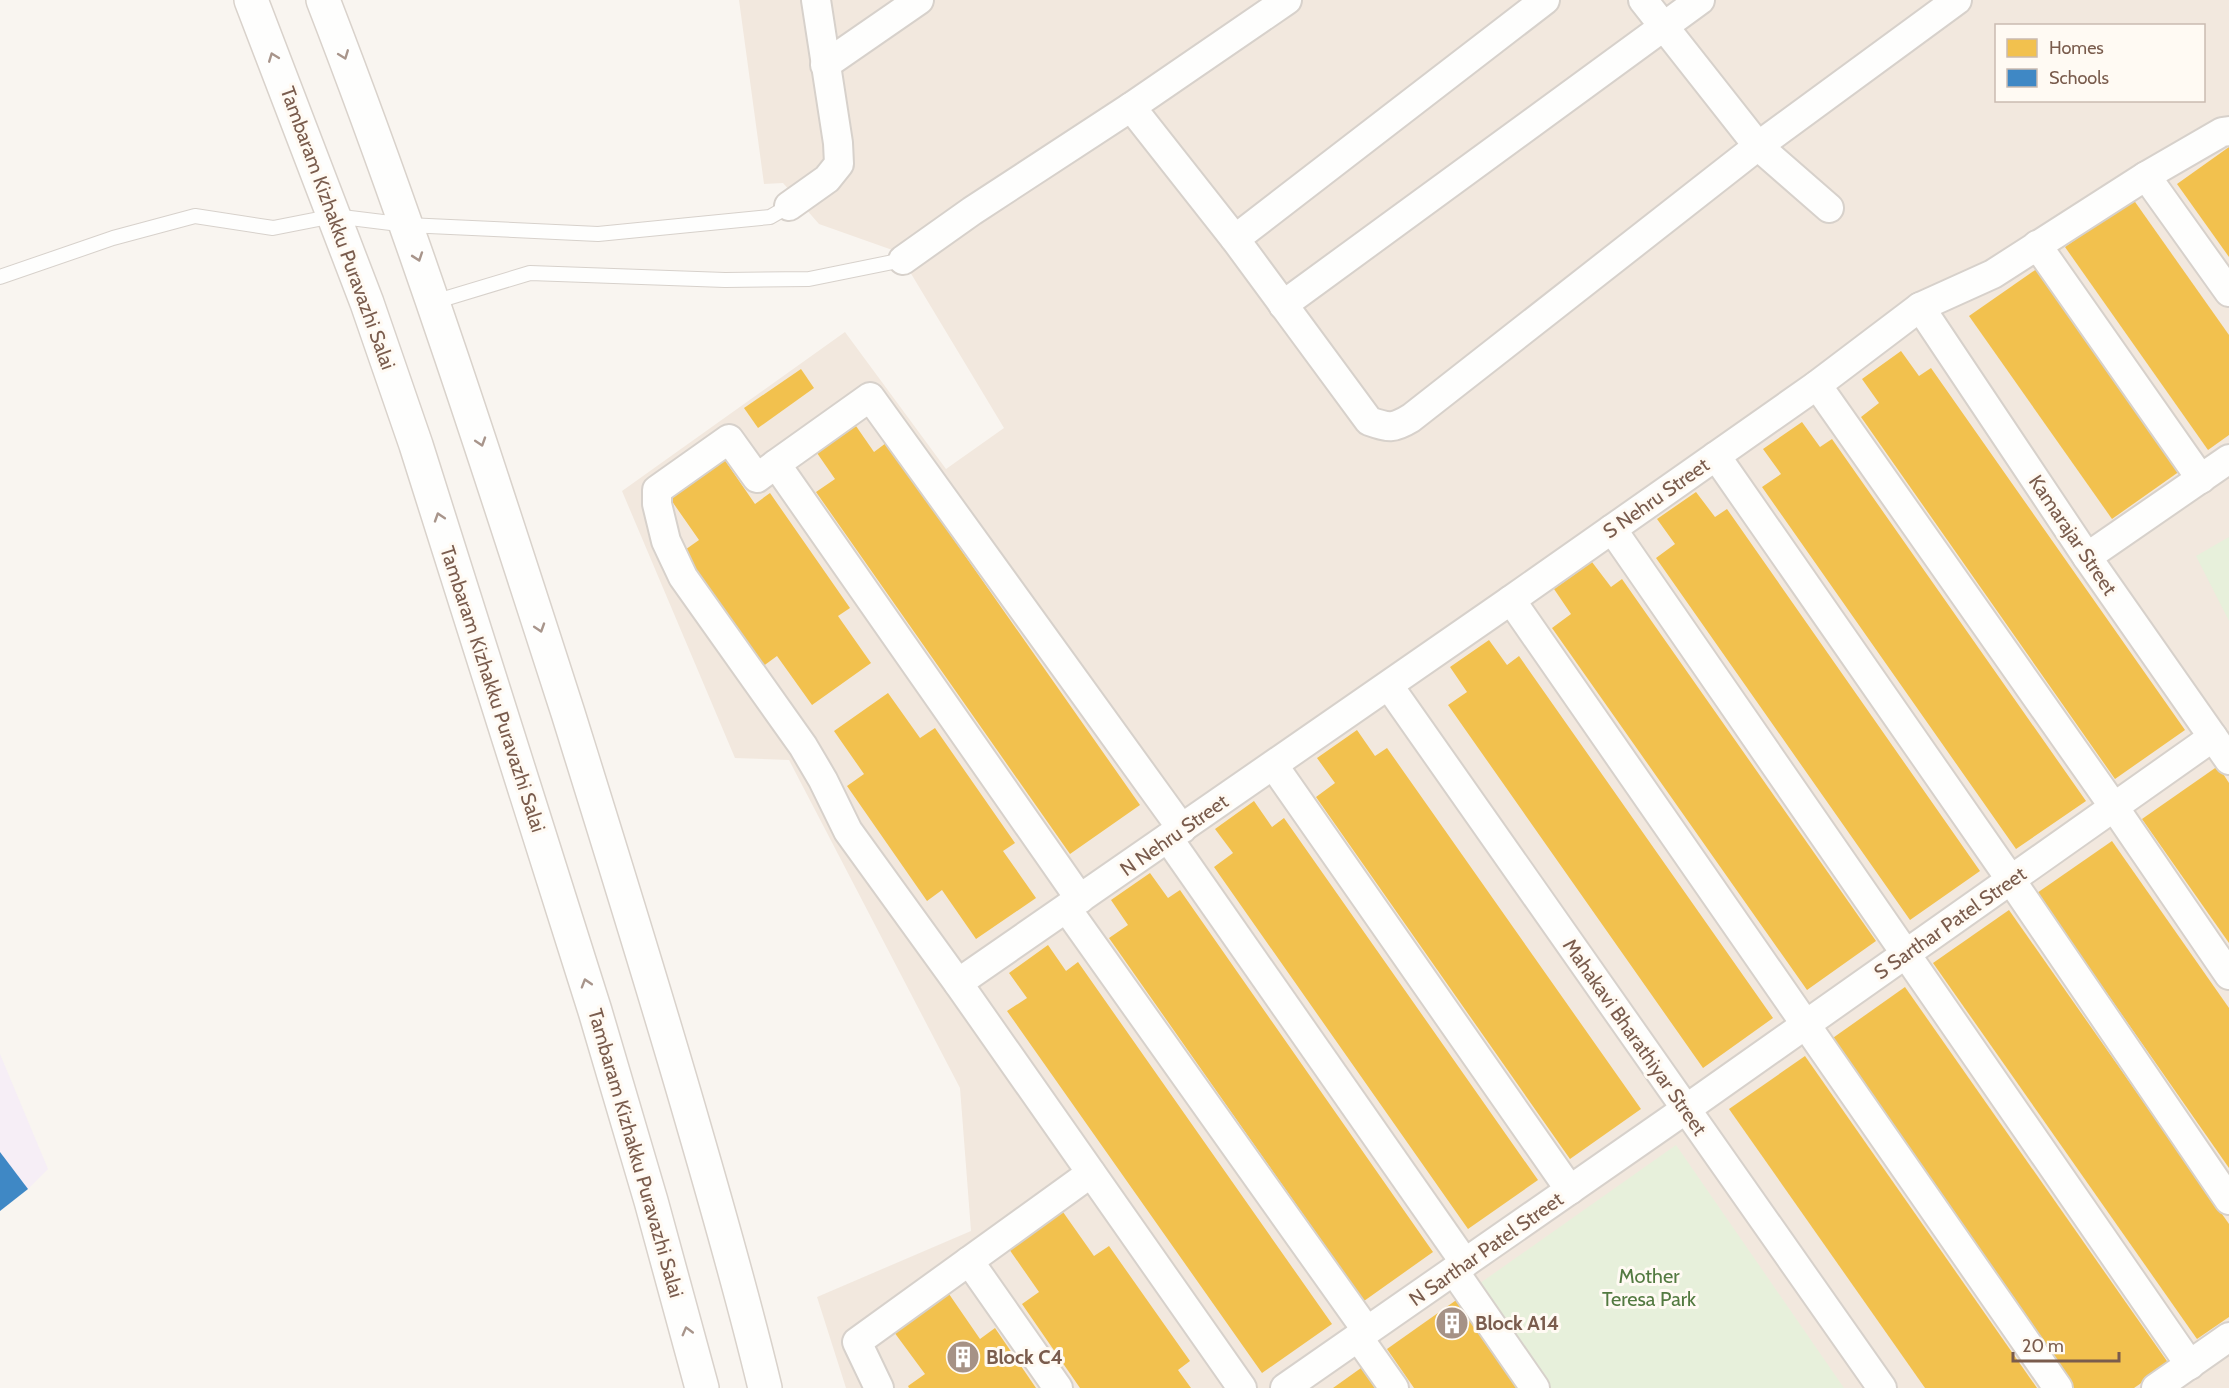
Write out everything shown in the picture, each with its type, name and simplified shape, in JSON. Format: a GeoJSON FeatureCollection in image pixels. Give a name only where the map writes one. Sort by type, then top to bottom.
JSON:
{"type":"FeatureCollection","features":[{"type":"Feature","properties":{"kind":"main road","name":"Tambaram Kizhakku Puravazhi Salai"},"geometry":{"type":"LineString","coordinates":[[251,0],[367,303],[416,445],[595,1011],[702,1388]]}},
{"type":"Feature","properties":{"kind":"main road"},"geometry":{"type":"LineString","coordinates":[[323,0],[434,302],[653,984],[712,1190],[765,1388]]}},
{"type":"Feature","properties":{"kind":"street"},"geometry":{"type":"LineString","coordinates":[[789,206],[826,179],[839,164],[838,143],[816,0]]}},
{"type":"Feature","properties":{"kind":"street"},"geometry":{"type":"LineString","coordinates":[[825,65],[919,0]]}},
{"type":"Feature","properties":{"kind":"street"},"geometry":{"type":"LineString","coordinates":[[903,260],[972,211],[1131,107],[1287,0]]}},
{"type":"Feature","properties":{"kind":"street"},"geometry":{"type":"LineString","coordinates":[[1235,239],[1545,0]]}},
{"type":"Feature","properties":{"kind":"street"},"geometry":{"type":"LineString","coordinates":[[1643,0],[1758,146],[1829,208]]}},
{"type":"Feature","properties":{"kind":"street"},"geometry":{"type":"LineString","coordinates":[[1283,305],[1665,28],[1700,0]]}},
{"type":"Feature","properties":{"kind":"street"},"geometry":{"type":"LineString","coordinates":[[1131,107],[1235,239],[1369,421],[1395,427],[1411,418],[1758,146],[1957,0]]}},
{"type":"Feature","properties":{"kind":"street","name":"S Nehru Street"},"geometry":{"type":"LineString","coordinates":[[1389,686],[1817,385],[1920,307],[1993,274],[2146,176],[2222,132],[2229,131]]}},
{"type":"Feature","properties":{"kind":"street"},"geometry":{"type":"LineString","coordinates":[[2146,176],[2229,292]]}},
{"type":"Feature","properties":{"kind":"street"},"geometry":{"type":"LineString","coordinates":[[2037,245],[2201,479]]}},
{"type":"Feature","properties":{"kind":"street","name":"Kamarajar Street"},"geometry":{"type":"LineString","coordinates":[[1920,307],[2087,557],[2221,748]]}},
{"type":"Feature","properties":{"kind":"street"},"geometry":{"type":"LineString","coordinates":[[1817,385],[2114,807],[2229,975]]}},
{"type":"Feature","properties":{"kind":"street"},"geometry":{"type":"LineString","coordinates":[[1242,1388],[958,983],[848,831],[803,746],[683,577],[666,542],[657,504],[657,490],[729,439],[757,478],[870,397],[1175,833],[1459,1267],[1535,1388]]}},
{"type":"Feature","properties":{"kind":"street"},"geometry":{"type":"LineString","coordinates":[[1716,456],[2011,880],[2229,1200]]}},
{"type":"Feature","properties":{"kind":"street"},"geometry":{"type":"LineString","coordinates":[[2087,557],[2229,459]]}},
{"type":"Feature","properties":{"kind":"street"},"geometry":{"type":"LineString","coordinates":[[776,464],[1363,1334],[1394,1388]]}},
{"type":"Feature","properties":{"kind":"street"},"geometry":{"type":"LineString","coordinates":[[1612,529],[2190,1365]]}},
{"type":"Feature","properties":{"kind":"street"},"geometry":{"type":"LineString","coordinates":[[1511,600],[2058,1388]]}},
{"type":"Feature","properties":{"kind":"street","name":"N Nehru Street"},"geometry":{"type":"LineString","coordinates":[[958,983],[1389,686]]}},
{"type":"Feature","properties":{"kind":"street","name":"Mahakavi Bharathiyar Street"},"geometry":{"type":"LineString","coordinates":[[1389,686],[1882,1388]]}},
{"type":"Feature","properties":{"kind":"street","name":"S Sarthar Patel Street"},"geometry":{"type":"LineString","coordinates":[[1686,1109],[2114,807],[2221,748]]}},
{"type":"Feature","properties":{"kind":"street"},"geometry":{"type":"LineString","coordinates":[[1274,766],[1570,1190]]}},
{"type":"Feature","properties":{"kind":"street","name":"N Sarthar Patel Street"},"geometry":{"type":"LineString","coordinates":[[1285,1388],[1686,1109]]}},
{"type":"Feature","properties":{"kind":"street"},"geometry":{"type":"LineString","coordinates":[[879,1388],[857,1342],[1091,1173]]}},
{"type":"Feature","properties":{"kind":"street"},"geometry":{"type":"LineString","coordinates":[[969,1261],[1058,1388]]}},
{"type":"Feature","properties":{"kind":"street"},"geometry":{"type":"LineString","coordinates":[[2156,1388],[2229,1337]]}},
{"type":"Feature","properties":{"kind":"lane"},"geometry":{"type":"LineString","coordinates":[[0,277],[113,238],[195,216],[273,228],[334,216],[407,225],[598,234],[770,217],[789,206]]}},
{"type":"Feature","properties":{"kind":"lane"},"geometry":{"type":"LineString","coordinates":[[434,302],[530,273],[725,280],[809,279],[903,260]]}},
{"type":"Feature","properties":{"kind":"shaded area"},"geometry":{"type":"Polygon","coordinates":[[[739,0],[2229,0],[2229,1388],[846,1388],[817,1297],[971,1231],[960,1088],[789,760],[735,758],[622,491],[845,332],[946,469],[1004,428],[898,252],[819,224],[783,183],[764,184],[739,0]]]}},
{"type":"Feature","properties":{"kind":"shaded area"},"geometry":{"type":"Polygon","coordinates":[[[0,1054],[48,1169],[28,1189],[0,1211],[0,1054]]]}},
{"type":"Feature","properties":{"kind":"green space"},"geometry":{"type":"Polygon","coordinates":[[[2229,537],[2229,621],[2196,556],[2229,537]]]}},
{"type":"Feature","properties":{"kind":"green space","name":"Mother Teresa Park"},"geometry":{"type":"Polygon","coordinates":[[[1676,1145],[1844,1388],[1547,1388],[1476,1286],[1676,1145]]]}},
{"type":"Feature","properties":{"kind":"building: Homes"},"geometry":{"type":"Polygon","coordinates":[[[2229,147],[2229,257],[2177,184],[2229,147]]]}},
{"type":"Feature","properties":{"kind":"building: Homes"},"geometry":{"type":"Polygon","coordinates":[[[2133,199],[2229,335],[2229,435],[2208,450],[2065,247],[2133,199]]]}},
{"type":"Feature","properties":{"kind":"building: Homes"},"geometry":{"type":"Polygon","coordinates":[[[2038,268],[2180,471],[2112,519],[1969,316],[2038,268]]]}},
{"type":"Feature","properties":{"kind":"building: Homes"},"geometry":{"type":"Polygon","coordinates":[[[1901,351],[1919,376],[1931,368],[2185,730],[2115,779],[1861,417],[1879,403],[1862,379],[1901,351]]]}},
{"type":"Feature","properties":{"kind":"building: Homes"},"geometry":{"type":"Polygon","coordinates":[[[801,369],[814,388],[758,428],[744,408],[801,369]]]}},
{"type":"Feature","properties":{"kind":"building: Homes"},"geometry":{"type":"Polygon","coordinates":[[[1802,422],[1820,447],[1832,439],[2086,801],[2016,849],[1762,487],[1781,474],[1763,449],[1802,422]]]}},
{"type":"Feature","properties":{"kind":"building: Homes"},"geometry":{"type":"Polygon","coordinates":[[[856,426],[874,452],[886,443],[1140,805],[1070,854],[816,492],[835,479],[817,453],[856,426]]]}},
{"type":"Feature","properties":{"kind":"building: Homes"},"geometry":{"type":"Polygon","coordinates":[[[724,459],[755,504],[770,493],[850,608],[838,616],[871,663],[812,705],[777,656],[762,667],[682,552],[699,540],[669,497],[724,459]]]}},
{"type":"Feature","properties":{"kind":"building: Homes"},"geometry":{"type":"Polygon","coordinates":[[[1696,492],[1715,517],[1727,509],[1980,871],[1910,920],[1656,558],[1675,544],[1657,519],[1696,492]]]}},
{"type":"Feature","properties":{"kind":"building: Homes"},"geometry":{"type":"Polygon","coordinates":[[[1592,562],[1611,587],[1622,579],[1876,941],[1807,990],[1552,628],[1571,614],[1554,589],[1592,562]]]}},
{"type":"Feature","properties":{"kind":"building: Homes"},"geometry":{"type":"Polygon","coordinates":[[[1489,640],[1507,665],[1519,656],[1773,1018],[1703,1068],[1448,705],[1467,692],[1450,667],[1489,640]]]}},
{"type":"Feature","properties":{"kind":"building: Homes"},"geometry":{"type":"Polygon","coordinates":[[[888,693],[920,738],[935,728],[1015,843],[1003,851],[1036,898],[976,939],[942,890],[927,901],[847,786],[864,774],[834,731],[888,693]]]}},
{"type":"Feature","properties":{"kind":"building: Homes"},"geometry":{"type":"Polygon","coordinates":[[[1357,730],[1375,756],[1387,748],[1641,1109],[1570,1159],[1316,797],[1335,783],[1317,758],[1357,730]]]}},
{"type":"Feature","properties":{"kind":"building: Homes"},"geometry":{"type":"Polygon","coordinates":[[[2218,766],[2229,783],[2229,943],[2142,819],[2218,766]]]}},
{"type":"Feature","properties":{"kind":"building: Homes"},"geometry":{"type":"Polygon","coordinates":[[[1254,801],[1272,827],[1284,818],[1538,1180],[1468,1229],[1214,867],[1233,853],[1215,829],[1254,801]]]}},
{"type":"Feature","properties":{"kind":"building: Homes"},"geometry":{"type":"Polygon","coordinates":[[[2112,841],[2229,1008],[2229,1168],[2037,893],[2112,841]]]}},
{"type":"Feature","properties":{"kind":"building: Homes"},"geometry":{"type":"Polygon","coordinates":[[[1150,873],[1168,898],[1180,890],[1433,1252],[1364,1301],[1109,938],[1128,925],[1111,900],[1150,873]]]}},
{"type":"Feature","properties":{"kind":"building: Homes"},"geometry":{"type":"Polygon","coordinates":[[[2009,910],[2229,1224],[2229,1317],[2197,1339],[1933,963],[2009,910]]]}},
{"type":"Feature","properties":{"kind":"building: Homes"},"geometry":{"type":"Polygon","coordinates":[[[1048,945],[1066,971],[1078,962],[1332,1324],[1262,1373],[1007,1011],[1027,998],[1009,973],[1048,945]]]}},
{"type":"Feature","properties":{"kind":"building: Homes"},"geometry":{"type":"Polygon","coordinates":[[[1905,987],[2169,1364],[2134,1388],[2073,1388],[1830,1040],[1905,987]]]}},
{"type":"Feature","properties":{"kind":"building: Homes"},"geometry":{"type":"Polygon","coordinates":[[[1805,1056],[2037,1388],[1925,1388],[1729,1109],[1805,1056]]]}},
{"type":"Feature","properties":{"kind":"building: Homes"},"geometry":{"type":"Polygon","coordinates":[[[1063,1212],[1094,1256],[1109,1246],[1190,1361],[1178,1370],[1191,1388],[1080,1388],[1022,1304],[1039,1292],[1009,1249],[1063,1212]]]}},
{"type":"Feature","properties":{"kind":"building: Homes","name":"Block C4"},"geometry":{"type":"Polygon","coordinates":[[[949,1294],[980,1339],[995,1328],[1036,1388],[909,1388],[908,1386],[925,1374],[894,1332],[949,1294]]]}},
{"type":"Feature","properties":{"kind":"building: Homes","name":"Block A14"},"geometry":{"type":"Polygon","coordinates":[[[1462,1296],[1526,1388],[1414,1388],[1387,1349],[1462,1296]]]}},
{"type":"Feature","properties":{"kind":"building: Homes"},"geometry":{"type":"Polygon","coordinates":[[[1361,1368],[1375,1388],[1333,1388],[1361,1368]]]}},
{"type":"Feature","properties":{"kind":"building: Schools"},"geometry":{"type":"Polygon","coordinates":[[[0,1152],[28,1189],[0,1211],[0,1152]]]}},
{"type":"Feature","properties":{"kind":"place","name":"Block A14"},"geometry":{"type":"Point","coordinates":[1452,1323]}},
{"type":"Feature","properties":{"kind":"place","name":"Block C4"},"geometry":{"type":"Point","coordinates":[963,1357]}}]}
